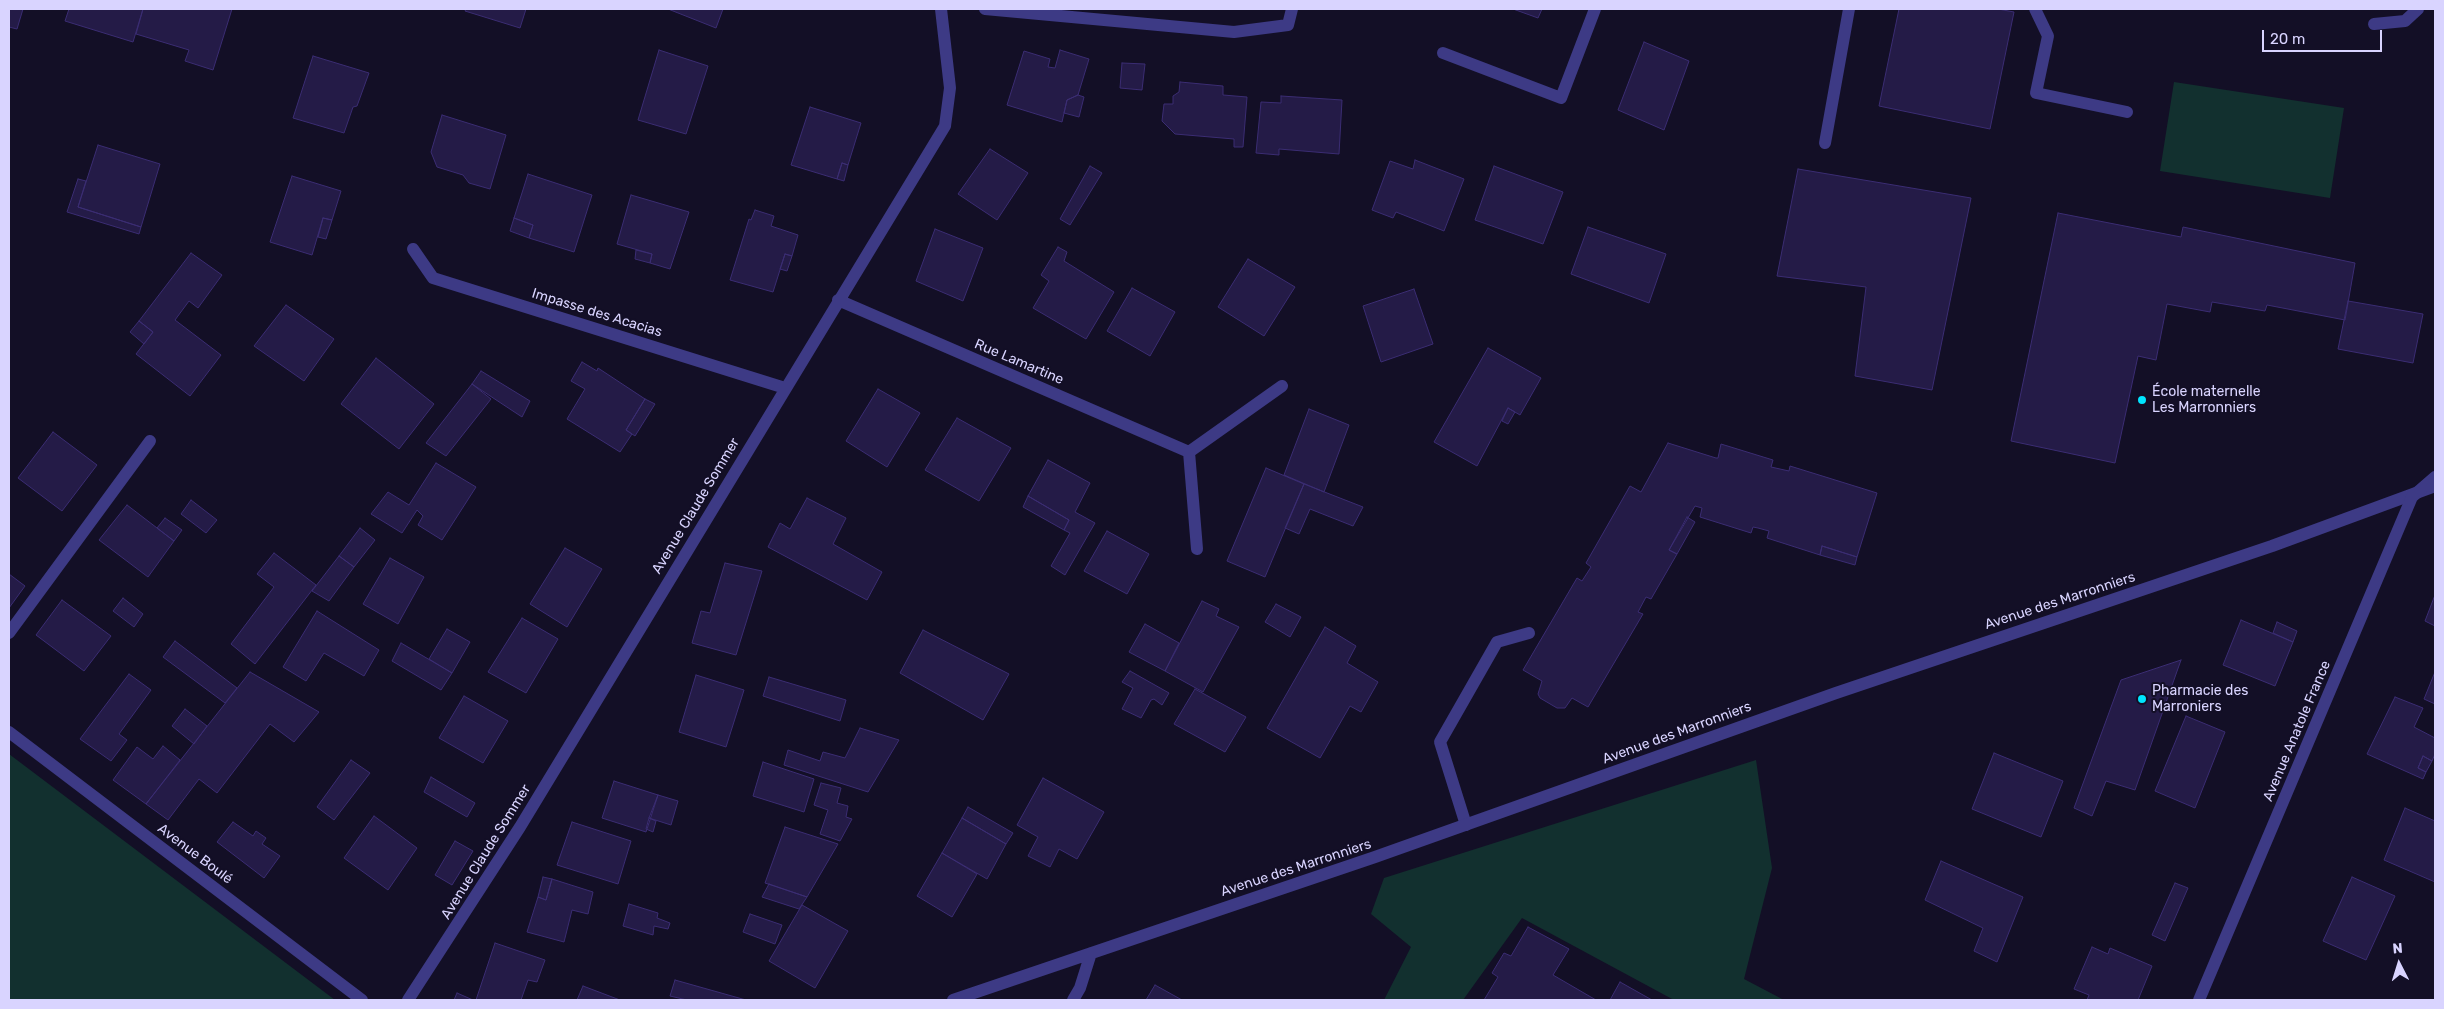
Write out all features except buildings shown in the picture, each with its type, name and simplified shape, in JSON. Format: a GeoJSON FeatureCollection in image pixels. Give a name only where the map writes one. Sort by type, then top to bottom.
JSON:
{"type":"FeatureCollection","features":[{"type":"Feature","properties":{"kind":"street","name":"Avenue Claude Sommer"},"geometry":{"type":"LineString","coordinates":[[408,1000],[520,827],[944,126],[950,88],[941,9]]}},
{"type":"Feature","properties":{"kind":"street"},"geometry":{"type":"LineString","coordinates":[[985,9],[1234,32],[1288,25],[1292,9]]}},
{"type":"Feature","properties":{"kind":"street"},"geometry":{"type":"LineString","coordinates":[[1443,53],[1561,98],[1594,9]]}},
{"type":"Feature","properties":{"kind":"street"},"geometry":{"type":"LineString","coordinates":[[1825,143],[1849,9]]}},
{"type":"Feature","properties":{"kind":"street"},"geometry":{"type":"LineString","coordinates":[[2035,9],[2048,36],[2036,93],[2128,112]]}},
{"type":"Feature","properties":{"kind":"street"},"geometry":{"type":"LineString","coordinates":[[2374,24],[2405,21],[2418,9]]}},
{"type":"Feature","properties":{"kind":"street","name":"Impasse des Acacias"},"geometry":{"type":"LineString","coordinates":[[413,249],[433,278],[784,388]]}},
{"type":"Feature","properties":{"kind":"street","name":"Rue Lamartine"},"geometry":{"type":"LineString","coordinates":[[838,300],[1189,452]]}},
{"type":"Feature","properties":{"kind":"street"},"geometry":{"type":"LineString","coordinates":[[1197,549],[1189,452],[1282,386]]}},
{"type":"Feature","properties":{"kind":"street"},"geometry":{"type":"LineString","coordinates":[[9,633],[150,441]]}},
{"type":"Feature","properties":{"kind":"street"},"geometry":{"type":"LineString","coordinates":[[2412,497],[2435,477]]}},
{"type":"Feature","properties":{"kind":"street"},"geometry":{"type":"LineString","coordinates":[[2412,497],[2435,486]]}},
{"type":"Feature","properties":{"kind":"street","name":"Avenue des Marronniers"},"geometry":{"type":"LineString","coordinates":[[953,1000],[1466,825],[1836,692],[2272,546],[2412,497]]}},
{"type":"Feature","properties":{"kind":"street","name":"Avenue Anatole France"},"geometry":{"type":"LineString","coordinates":[[2199,1000],[2412,497]]}},
{"type":"Feature","properties":{"kind":"street"},"geometry":{"type":"LineString","coordinates":[[1466,825],[1440,742],[1497,642],[1529,633]]}},
{"type":"Feature","properties":{"kind":"street","name":"Avenue Boulé"},"geometry":{"type":"LineString","coordinates":[[9,732],[362,1000]]}},
{"type":"Feature","properties":{"kind":"street"},"geometry":{"type":"LineString","coordinates":[[1073,1000],[1080,988],[1091,953]]}},
{"type":"Feature","properties":{"kind":"green space"},"geometry":{"type":"Polygon","coordinates":[[[2174,82],[2344,108],[2330,198],[2160,171],[2174,82]]]}},
{"type":"Feature","properties":{"kind":"green space"},"geometry":{"type":"Polygon","coordinates":[[[9,754],[335,1000],[9,1000],[9,754]]]}},
{"type":"Feature","properties":{"kind":"green space"},"geometry":{"type":"Polygon","coordinates":[[[1756,760],[1772,868],[1744,979],[1784,1000],[1674,1000],[1522,918],[1463,1000],[1384,1000],[1411,947],[1371,914],[1384,878],[1756,760]]]}},
{"type":"Feature","properties":{"kind":"place","name":"École maternelle Les Marronniers"},"geometry":{"type":"Point","coordinates":[2142,400]}},
{"type":"Feature","properties":{"kind":"place","name":"Pharmacie des Marroniers"},"geometry":{"type":"Point","coordinates":[2142,699]}}]}
